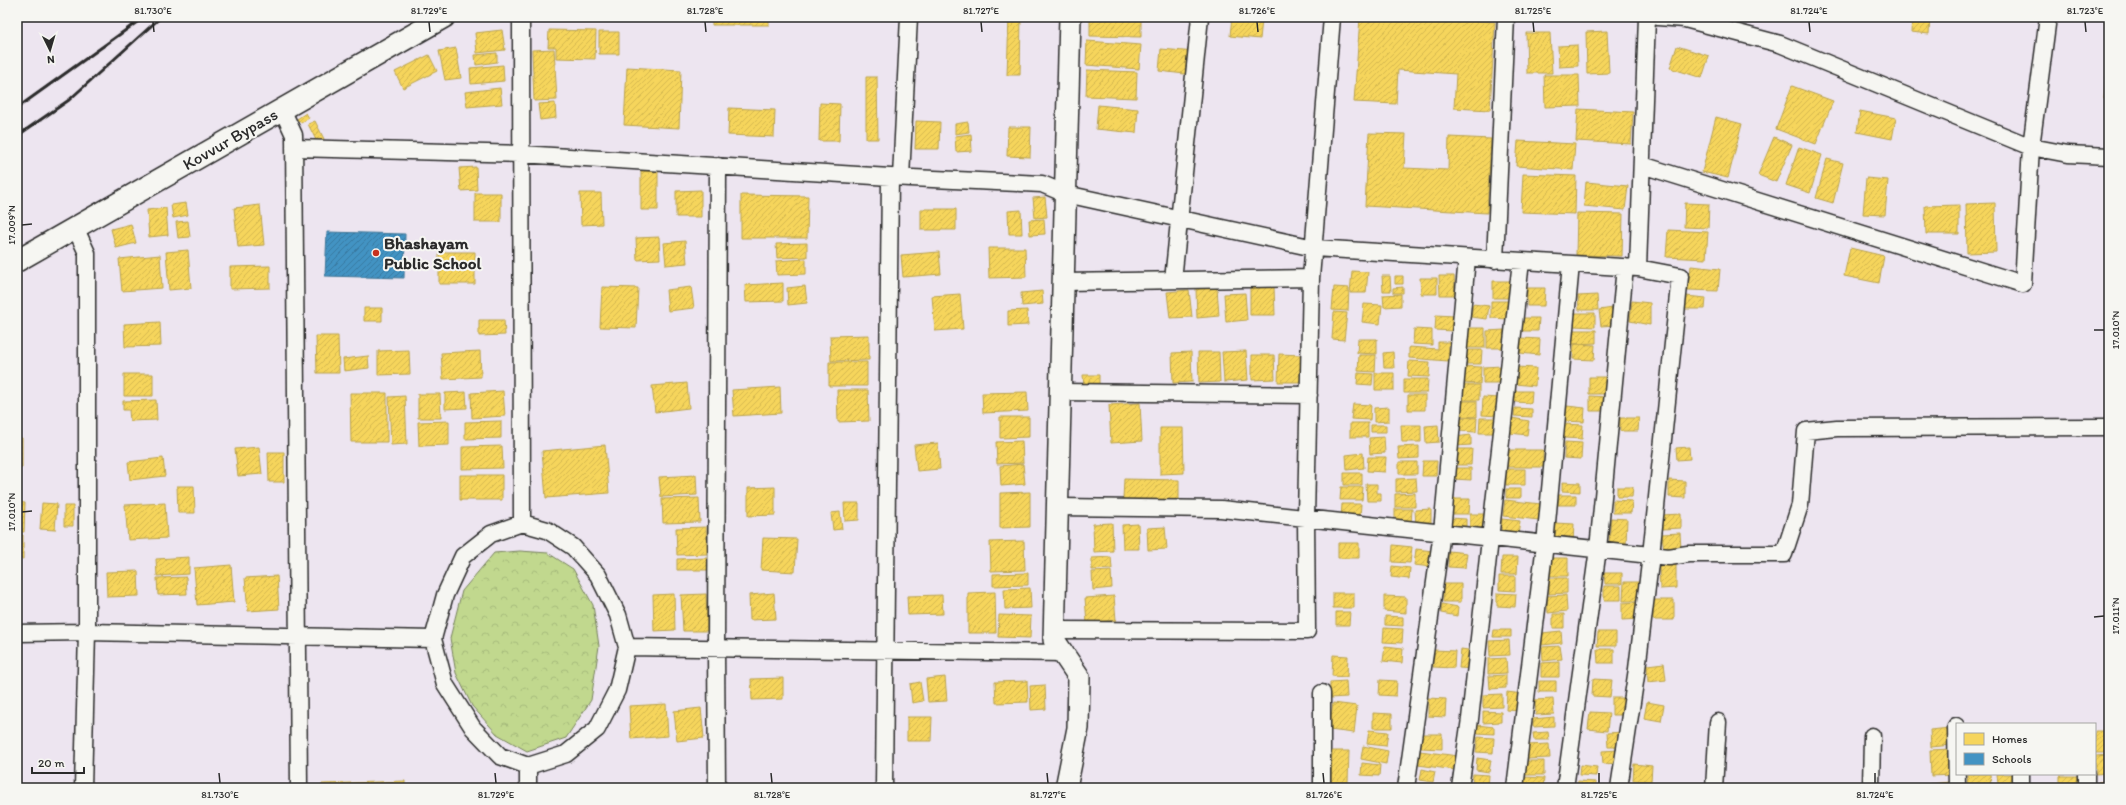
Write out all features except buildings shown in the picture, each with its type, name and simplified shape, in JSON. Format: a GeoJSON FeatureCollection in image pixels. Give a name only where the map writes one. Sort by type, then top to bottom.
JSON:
{"type":"FeatureCollection","features":[{"type":"Feature","properties":{"kind":"street","name":"Kovvur Bypass"},"geometry":{"type":"LineString","coordinates":[[17,260],[444,17]]}},
{"type":"Feature","properties":{"kind":"street"},"geometry":{"type":"LineString","coordinates":[[521,17],[522,523]]}},
{"type":"Feature","properties":{"kind":"street"},"geometry":{"type":"LineString","coordinates":[[884,788],[895,177],[909,17]]}},
{"type":"Feature","properties":{"kind":"street"},"geometry":{"type":"LineString","coordinates":[[1066,788],[1078,728],[1079,677],[1054,640],[1070,17]]}},
{"type":"Feature","properties":{"kind":"street"},"geometry":{"type":"LineString","coordinates":[[1172,280],[1200,17]]}},
{"type":"Feature","properties":{"kind":"street"},"geometry":{"type":"LineString","coordinates":[[1055,630],[1307,631],[1306,518],[1311,278],[1332,17]]}},
{"type":"Feature","properties":{"kind":"street"},"geometry":{"type":"LineString","coordinates":[[1496,260],[1506,17]]}},
{"type":"Feature","properties":{"kind":"street"},"geometry":{"type":"LineString","coordinates":[[1565,788],[1598,549],[1632,268],[1642,165],[1647,17]]}},
{"type":"Feature","properties":{"kind":"street"},"geometry":{"type":"LineString","coordinates":[[1658,17],[1685,19],[1780,44],[2031,147],[2068,154],[2109,156]]}},
{"type":"Feature","properties":{"kind":"street"},"geometry":{"type":"LineString","coordinates":[[1642,165],[2023,284],[2031,147],[2048,17]]}},
{"type":"Feature","properties":{"kind":"street"},"geometry":{"type":"LineString","coordinates":[[282,109],[294,135],[299,788]]}},
{"type":"Feature","properties":{"kind":"street"},"geometry":{"type":"LineString","coordinates":[[294,148],[521,154],[895,177],[1042,184],[1066,194],[1314,248],[1632,268],[1680,276],[1651,555],[1637,669],[1619,788]]}},
{"type":"Feature","properties":{"kind":"street"},"geometry":{"type":"LineString","coordinates":[[717,788],[716,649],[718,166]]}},
{"type":"Feature","properties":{"kind":"street"},"geometry":{"type":"LineString","coordinates":[[75,227],[87,253],[87,632],[83,788]]}},
{"type":"Feature","properties":{"kind":"street"},"geometry":{"type":"LineString","coordinates":[[1406,788],[1442,532],[1467,258]]}},
{"type":"Feature","properties":{"kind":"street"},"geometry":{"type":"LineString","coordinates":[[1460,788],[1470,719],[1521,261]]}},
{"type":"Feature","properties":{"kind":"street"},"geometry":{"type":"LineString","coordinates":[[1515,788],[1545,544],[1571,264]]}},
{"type":"Feature","properties":{"kind":"street"},"geometry":{"type":"LineString","coordinates":[[1064,282],[1311,278]]}},
{"type":"Feature","properties":{"kind":"street"},"geometry":{"type":"LineString","coordinates":[[1061,392],[1309,395]]}},
{"type":"Feature","properties":{"kind":"street"},"geometry":{"type":"LineString","coordinates":[[1058,507],[1221,509],[1669,557],[1688,554],[1784,554],[1800,505],[1806,431],[1837,428],[2109,426]]}},
{"type":"Feature","properties":{"kind":"street"},"geometry":{"type":"LineString","coordinates":[[522,523],[547,530],[572,547],[598,575],[618,615],[627,647],[617,690],[597,729],[566,754],[528,766],[500,756],[473,728],[445,684],[433,639],[439,612],[463,556],[491,534],[522,523]]}},
{"type":"Feature","properties":{"kind":"street"},"geometry":{"type":"LineString","coordinates":[[17,633],[87,632],[298,638],[433,639]]}},
{"type":"Feature","properties":{"kind":"street"},"geometry":{"type":"LineString","coordinates":[[627,647],[1064,654]]}},
{"type":"Feature","properties":{"kind":"street"},"geometry":{"type":"LineString","coordinates":[[1322,693],[1322,788]]}},
{"type":"Feature","properties":{"kind":"street"},"geometry":{"type":"LineString","coordinates":[[1714,788],[1718,722]]}},
{"type":"Feature","properties":{"kind":"street"},"geometry":{"type":"LineString","coordinates":[[1872,736],[1872,788]]}},
{"type":"Feature","properties":{"kind":"street"},"geometry":{"type":"LineString","coordinates":[[528,766],[528,788]]}},
{"type":"Feature","properties":{"kind":"street"},"geometry":{"type":"LineString","coordinates":[[1957,775],[1957,788]]}},
{"type":"Feature","properties":{"kind":"street"},"geometry":{"type":"LineString","coordinates":[[2021,775],[2021,788]]}},
{"type":"Feature","properties":{"kind":"street"},"geometry":{"type":"LineString","coordinates":[[2086,775],[2086,788]]}},
{"type":"Feature","properties":{"kind":"green space"},"geometry":{"type":"Polygon","coordinates":[[[520,551],[548,553],[573,569],[593,605],[599,646],[591,700],[566,738],[527,751],[497,734],[472,706],[456,673],[450,638],[462,591],[494,553],[520,551]]]}},
{"type":"Feature","properties":{"kind":"railway"},"geometry":{"type":"LineString","coordinates":[[17,108],[144,17]]}},
{"type":"Feature","properties":{"kind":"railway"},"geometry":{"type":"LineString","coordinates":[[17,136],[69,100],[161,17]]}},
{"type":"Feature","properties":{"kind":"place","name":"Bhashayam Public School"},"geometry":{"type":"Point","coordinates":[376,253]}}]}
